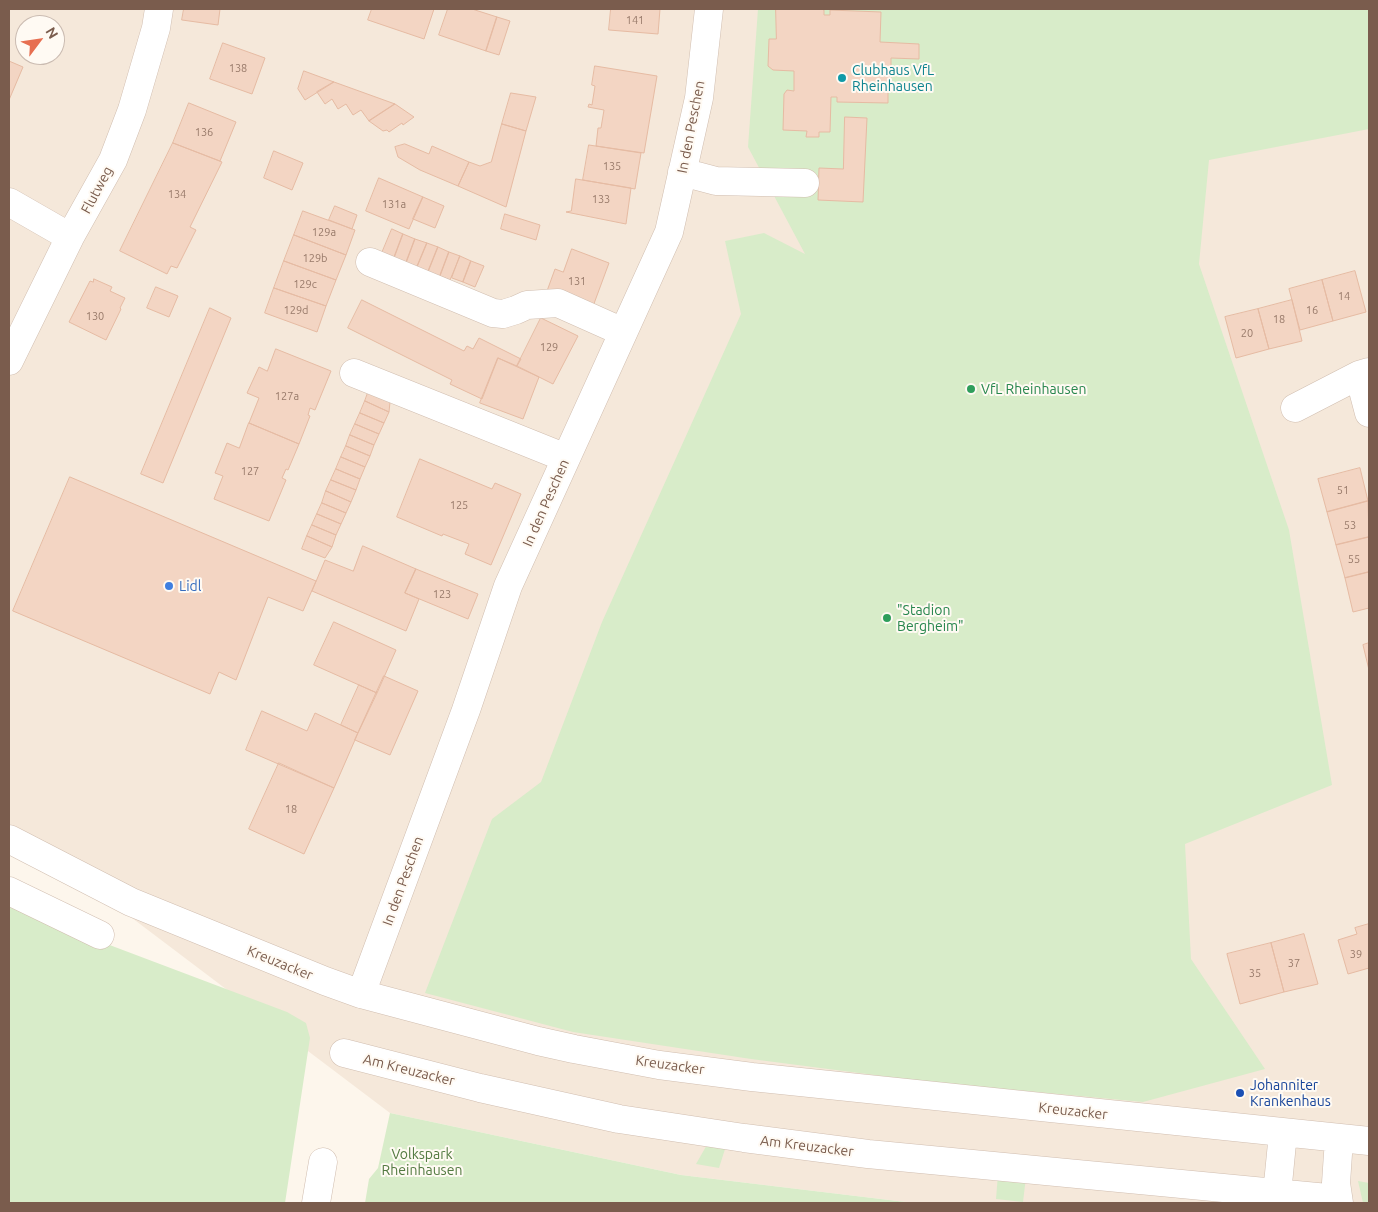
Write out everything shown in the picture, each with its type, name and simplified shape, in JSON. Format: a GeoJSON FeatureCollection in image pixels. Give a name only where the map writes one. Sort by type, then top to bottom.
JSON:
{"type":"FeatureCollection","features":[{"type":"Feature","properties":{"kind":"street","name":"Flutweg"},"geometry":{"type":"LineString","coordinates":[[9,361],[70,238],[113,160],[132,110],[156,28],[159,9]]}},
{"type":"Feature","properties":{"kind":"street","name":"In den Peschen"},"geometry":{"type":"LineString","coordinates":[[362,994],[466,710],[508,586],[669,232],[699,98],[709,9]]}},
{"type":"Feature","properties":{"kind":"street"},"geometry":{"type":"LineString","coordinates":[[682,172],[716,181],[805,183]]}},
{"type":"Feature","properties":{"kind":"street"},"geometry":{"type":"LineString","coordinates":[[9,202],[70,238]]}},
{"type":"Feature","properties":{"kind":"street"},"geometry":{"type":"LineString","coordinates":[[370,262],[494,313],[503,314],[527,305],[558,303],[623,332]]}},
{"type":"Feature","properties":{"kind":"street"},"geometry":{"type":"LineString","coordinates":[[354,373],[566,458]]}},
{"type":"Feature","properties":{"kind":"street"},"geometry":{"type":"LineString","coordinates":[[1294,408],[1364,373],[1369,414]]}},
{"type":"Feature","properties":{"kind":"street","name":"Kreuzacker"},"geometry":{"type":"LineString","coordinates":[[9,839],[131,902],[325,981],[362,994],[538,1042],[659,1065],[752,1077],[1369,1142]]}},
{"type":"Feature","properties":{"kind":"street"},"geometry":{"type":"LineString","coordinates":[[9,891],[100,935]]}},
{"type":"Feature","properties":{"kind":"street","name":"Am Kreuzacker"},"geometry":{"type":"LineString","coordinates":[[344,1053],[480,1088],[619,1119],[868,1154],[1278,1199],[1338,1201],[1336,1182],[1339,1139]]}},
{"type":"Feature","properties":{"kind":"street"},"geometry":{"type":"LineString","coordinates":[[1278,1199],[1283,1134]]}},
{"type":"Feature","properties":{"kind":"street"},"geometry":{"type":"LineString","coordinates":[[316,1203],[323,1162]]}},
{"type":"Feature","properties":{"kind":"shaded area"},"geometry":{"type":"Polygon","coordinates":[[[9,9],[1369,9],[1369,1203],[914,1203],[681,1175],[390,1113],[9,825],[9,9]]]}},
{"type":"Feature","properties":{"kind":"green space","name":"VfL Rheinhausen"},"geometry":{"type":"Polygon","coordinates":[[[758,9],[1369,9],[1369,129],[1209,160],[1199,264],[1289,530],[1332,785],[1185,844],[1191,959],[1265,1069],[1143,1102],[921,1081],[751,1059],[573,1032],[425,993],[492,819],[541,782],[602,622],[741,314],[725,241],[764,233],[805,254],[748,147],[758,9]]]}},
{"type":"Feature","properties":{"kind":"green space"},"geometry":{"type":"Polygon","coordinates":[[[9,898],[99,941],[287,1012],[306,1023],[310,1038],[285,1203],[9,1203],[9,898]]]}},
{"type":"Feature","properties":{"kind":"green space","name":"Volkspark Rheinhausen"},"geometry":{"type":"Polygon","coordinates":[[[390,1113],[681,1175],[914,1203],[365,1203],[369,1179],[378,1168],[390,1113]]]}},
{"type":"Feature","properties":{"kind":"green space"},"geometry":{"type":"Polygon","coordinates":[[[708,1143],[726,1146],[719,1168],[696,1164],[708,1143]]]}},
{"type":"Feature","properties":{"kind":"green space"},"geometry":{"type":"Polygon","coordinates":[[[998,1174],[1026,1177],[1023,1202],[996,1199],[998,1174]]]}},
{"type":"Feature","properties":{"kind":"green space"},"geometry":{"type":"Polygon","coordinates":[[[1358,1181],[1369,1183],[1369,1203],[1363,1203],[1358,1181]]]}},
{"type":"Feature","properties":{"kind":"building"},"geometry":{"type":"Polygon","coordinates":[[[184,9],[220,9],[218,25],[182,20],[184,9]]]}},
{"type":"Feature","properties":{"kind":"building"},"geometry":{"type":"Polygon","coordinates":[[[372,9],[434,9],[424,39],[368,20],[372,9]]]}},
{"type":"Feature","properties":{"kind":"building"},"geometry":{"type":"Polygon","coordinates":[[[448,9],[472,9],[497,17],[486,51],[439,35],[448,9]]]}},
{"type":"Feature","properties":{"kind":"building"},"geometry":{"type":"Polygon","coordinates":[[[611,9],[660,9],[658,34],[609,30],[611,9]]]}},
{"type":"Feature","properties":{"kind":"building","name":"Clubhaus VfL Rheinhausen"},"geometry":{"type":"Polygon","coordinates":[[[776,9],[821,9],[824,10],[824,15],[830,15],[830,10],[881,12],[880,42],[919,44],[919,59],[891,58],[891,86],[888,86],[888,103],[837,102],[837,97],[831,97],[830,132],[819,132],[819,137],[806,137],[807,131],[783,130],[784,94],[787,90],[794,91],[794,71],[773,70],[768,66],[769,39],[776,39],[776,9]]]}},
{"type":"Feature","properties":{"kind":"building"},"geometry":{"type":"Polygon","coordinates":[[[497,17],[510,21],[499,55],[486,51],[497,17]]]}},
{"type":"Feature","properties":{"kind":"building"},"geometry":{"type":"Polygon","coordinates":[[[223,43],[265,58],[252,94],[210,79],[223,43]]]}},
{"type":"Feature","properties":{"kind":"building"},"geometry":{"type":"Polygon","coordinates":[[[9,61],[23,67],[9,100],[9,61]]]}},
{"type":"Feature","properties":{"kind":"building"},"geometry":{"type":"Polygon","coordinates":[[[595,66],[657,76],[644,153],[596,146],[598,128],[601,128],[604,110],[588,107],[589,104],[592,105],[595,86],[592,85],[595,66]]]}},
{"type":"Feature","properties":{"kind":"building"},"geometry":{"type":"Polygon","coordinates":[[[304,71],[334,82],[305,100],[298,89],[304,71]]]}},
{"type":"Feature","properties":{"kind":"building"},"geometry":{"type":"Polygon","coordinates":[[[334,82],[395,104],[369,121],[361,110],[353,115],[346,104],[338,109],[332,99],[325,104],[317,92],[334,82]]]}},
{"type":"Feature","properties":{"kind":"building"},"geometry":{"type":"Polygon","coordinates":[[[511,93],[536,97],[526,131],[502,124],[511,93]]]}},
{"type":"Feature","properties":{"kind":"building"},"geometry":{"type":"Polygon","coordinates":[[[189,103],[236,122],[220,161],[173,143],[189,103]]]}},
{"type":"Feature","properties":{"kind":"building"},"geometry":{"type":"Polygon","coordinates":[[[395,104],[414,117],[389,132],[387,130],[383,131],[369,121],[395,104]]]}},
{"type":"Feature","properties":{"kind":"building"},"geometry":{"type":"Polygon","coordinates":[[[845,117],[867,118],[863,202],[818,200],[819,168],[843,169],[845,117]]]}},
{"type":"Feature","properties":{"kind":"building"},"geometry":{"type":"Polygon","coordinates":[[[502,124],[526,131],[506,207],[458,186],[469,162],[480,166],[491,162],[502,124]]]}},
{"type":"Feature","properties":{"kind":"building"},"geometry":{"type":"Polygon","coordinates":[[[173,143],[222,162],[190,227],[196,230],[177,268],[171,266],[167,274],[120,251],[173,143]]]}},
{"type":"Feature","properties":{"kind":"building"},"geometry":{"type":"Polygon","coordinates":[[[405,144],[429,154],[432,146],[469,162],[458,186],[420,170],[398,157],[395,147],[405,144]]]}},
{"type":"Feature","properties":{"kind":"building"},"geometry":{"type":"Polygon","coordinates":[[[589,145],[641,153],[635,189],[583,180],[589,145]]]}},
{"type":"Feature","properties":{"kind":"building"},"geometry":{"type":"Polygon","coordinates":[[[274,151],[303,163],[292,190],[264,178],[274,151]]]}},
{"type":"Feature","properties":{"kind":"building"},"geometry":{"type":"Polygon","coordinates":[[[379,178],[423,197],[409,229],[366,211],[379,178]]]}},
{"type":"Feature","properties":{"kind":"building"},"geometry":{"type":"Polygon","coordinates":[[[576,179],[631,188],[626,224],[566,212],[571,211],[576,179]]]}},
{"type":"Feature","properties":{"kind":"building"},"geometry":{"type":"Polygon","coordinates":[[[423,197],[444,206],[435,228],[413,219],[423,197]]]}},
{"type":"Feature","properties":{"kind":"building"},"geometry":{"type":"Polygon","coordinates":[[[335,206],[357,215],[352,229],[329,220],[335,206]]]}},
{"type":"Feature","properties":{"kind":"building"},"geometry":{"type":"Polygon","coordinates":[[[303,211],[355,230],[346,255],[294,235],[303,211]]]}},
{"type":"Feature","properties":{"kind":"building"},"geometry":{"type":"Polygon","coordinates":[[[505,214],[540,225],[536,240],[501,229],[505,214]]]}},
{"type":"Feature","properties":{"kind":"building"},"geometry":{"type":"Polygon","coordinates":[[[392,229],[403,234],[394,258],[382,253],[392,229]]]}},
{"type":"Feature","properties":{"kind":"building"},"geometry":{"type":"Polygon","coordinates":[[[403,234],[415,239],[406,263],[394,258],[403,234]]]}},
{"type":"Feature","properties":{"kind":"building"},"geometry":{"type":"Polygon","coordinates":[[[294,235],[346,255],[336,280],[284,261],[294,235]]]}},
{"type":"Feature","properties":{"kind":"building"},"geometry":{"type":"Polygon","coordinates":[[[415,239],[427,243],[417,267],[406,263],[415,239]]]}},
{"type":"Feature","properties":{"kind":"building"},"geometry":{"type":"Polygon","coordinates":[[[427,243],[438,247],[428,272],[417,267],[427,243]]]}},
{"type":"Feature","properties":{"kind":"building"},"geometry":{"type":"Polygon","coordinates":[[[438,247],[449,252],[440,276],[428,272],[438,247]]]}},
{"type":"Feature","properties":{"kind":"building"},"geometry":{"type":"Polygon","coordinates":[[[572,249],[609,263],[592,309],[547,291],[555,269],[563,272],[572,249]]]}},
{"type":"Feature","properties":{"kind":"building"},"geometry":{"type":"Polygon","coordinates":[[[449,252],[460,256],[450,280],[440,276],[449,252]]]}},
{"type":"Feature","properties":{"kind":"building"},"geometry":{"type":"Polygon","coordinates":[[[460,256],[471,261],[463,282],[452,278],[460,256]]]}},
{"type":"Feature","properties":{"kind":"building"},"geometry":{"type":"Polygon","coordinates":[[[284,261],[336,280],[326,306],[274,288],[284,261]]]}},
{"type":"Feature","properties":{"kind":"building"},"geometry":{"type":"Polygon","coordinates":[[[471,261],[484,266],[475,287],[463,282],[471,261]]]}},
{"type":"Feature","properties":{"kind":"building"},"geometry":{"type":"Polygon","coordinates":[[[1355,271],[1366,312],[1333,321],[1322,280],[1355,271]]]}},
{"type":"Feature","properties":{"kind":"building"},"geometry":{"type":"Polygon","coordinates":[[[94,279],[112,287],[110,291],[125,298],[106,340],[69,322],[90,281],[93,282],[94,279]]]}},
{"type":"Feature","properties":{"kind":"building"},"geometry":{"type":"Polygon","coordinates":[[[1322,280],[1333,321],[1300,330],[1289,289],[1322,280]]]}},
{"type":"Feature","properties":{"kind":"building"},"geometry":{"type":"Polygon","coordinates":[[[156,287],[178,296],[169,317],[147,308],[156,287]]]}},
{"type":"Feature","properties":{"kind":"building"},"geometry":{"type":"Polygon","coordinates":[[[274,288],[326,306],[317,332],[265,313],[274,288]]]}},
{"type":"Feature","properties":{"kind":"building"},"geometry":{"type":"Polygon","coordinates":[[[362,300],[464,351],[467,346],[473,349],[479,338],[521,359],[517,366],[498,358],[482,399],[450,384],[452,380],[348,328],[362,300]]]}},
{"type":"Feature","properties":{"kind":"building"},"geometry":{"type":"Polygon","coordinates":[[[1292,300],[1302,341],[1269,349],[1258,309],[1292,300]]]}},
{"type":"Feature","properties":{"kind":"building"},"geometry":{"type":"Polygon","coordinates":[[[210,308],[231,318],[163,483],[141,474],[210,308]]]}},
{"type":"Feature","properties":{"kind":"building"},"geometry":{"type":"Polygon","coordinates":[[[1258,309],[1269,349],[1236,358],[1225,317],[1258,309]]]}},
{"type":"Feature","properties":{"kind":"building"},"geometry":{"type":"Polygon","coordinates":[[[541,318],[578,336],[553,384],[517,366],[541,318]]]}},
{"type":"Feature","properties":{"kind":"building"},"geometry":{"type":"Polygon","coordinates":[[[276,349],[331,371],[315,410],[310,408],[308,415],[310,416],[299,444],[249,423],[259,398],[247,393],[259,367],[267,371],[276,349]]]}},
{"type":"Feature","properties":{"kind":"building"},"geometry":{"type":"Polygon","coordinates":[[[498,358],[539,377],[523,419],[480,403],[498,358]]]}},
{"type":"Feature","properties":{"kind":"building"},"geometry":{"type":"Polygon","coordinates":[[[369,390],[390,402],[389,412],[365,401],[369,390]]]}},
{"type":"Feature","properties":{"kind":"building"},"geometry":{"type":"Polygon","coordinates":[[[365,401],[389,412],[384,423],[360,413],[365,401]]]}},
{"type":"Feature","properties":{"kind":"building"},"geometry":{"type":"Polygon","coordinates":[[[360,413],[384,423],[379,434],[355,424],[360,413]]]}},
{"type":"Feature","properties":{"kind":"building"},"geometry":{"type":"Polygon","coordinates":[[[249,423],[299,444],[288,470],[286,469],[282,478],[286,480],[269,521],[214,499],[223,476],[215,473],[227,443],[239,448],[249,423]]]}},
{"type":"Feature","properties":{"kind":"building"},"geometry":{"type":"Polygon","coordinates":[[[355,424],[379,434],[374,445],[350,435],[355,424]]]}},
{"type":"Feature","properties":{"kind":"building"},"geometry":{"type":"Polygon","coordinates":[[[350,435],[374,445],[370,456],[346,446],[350,435]]]}},
{"type":"Feature","properties":{"kind":"building"},"geometry":{"type":"Polygon","coordinates":[[[346,446],[370,456],[365,467],[341,457],[346,446]]]}},
{"type":"Feature","properties":{"kind":"building"},"geometry":{"type":"Polygon","coordinates":[[[341,457],[365,467],[360,479],[336,469],[341,457]]]}},
{"type":"Feature","properties":{"kind":"building"},"geometry":{"type":"Polygon","coordinates":[[[420,459],[492,489],[495,483],[521,494],[491,565],[465,554],[469,544],[443,534],[442,536],[397,517],[420,459]]]}},
{"type":"Feature","properties":{"kind":"building"},"geometry":{"type":"Polygon","coordinates":[[[1360,468],[1368,501],[1327,512],[1318,479],[1360,468]]]}},
{"type":"Feature","properties":{"kind":"building"},"geometry":{"type":"Polygon","coordinates":[[[336,469],[360,479],[356,490],[331,480],[336,469]]]}},
{"type":"Feature","properties":{"kind":"building","name":"Lidl"},"geometry":{"type":"Polygon","coordinates":[[[70,477],[316,581],[303,611],[268,597],[236,680],[219,672],[210,694],[13,611],[70,477]]]}},
{"type":"Feature","properties":{"kind":"building"},"geometry":{"type":"Polygon","coordinates":[[[331,480],[356,490],[351,502],[326,491],[331,480]]]}},
{"type":"Feature","properties":{"kind":"building"},"geometry":{"type":"Polygon","coordinates":[[[326,491],[351,502],[346,513],[322,503],[326,491]]]}},
{"type":"Feature","properties":{"kind":"building"},"geometry":{"type":"Polygon","coordinates":[[[1368,501],[1369,537],[1336,545],[1327,512],[1368,501]]]}},
{"type":"Feature","properties":{"kind":"building"},"geometry":{"type":"Polygon","coordinates":[[[322,503],[346,513],[341,524],[317,514],[322,503]]]}},
{"type":"Feature","properties":{"kind":"building"},"geometry":{"type":"Polygon","coordinates":[[[317,514],[341,524],[336,535],[312,525],[317,514]]]}},
{"type":"Feature","properties":{"kind":"building"},"geometry":{"type":"Polygon","coordinates":[[[312,525],[336,535],[332,547],[307,536],[312,525]]]}},
{"type":"Feature","properties":{"kind":"building"},"geometry":{"type":"Polygon","coordinates":[[[307,536],[332,547],[325,558],[302,549],[307,536]]]}},
{"type":"Feature","properties":{"kind":"building"},"geometry":{"type":"Polygon","coordinates":[[[1369,537],[1369,572],[1345,578],[1336,545],[1369,537]]]}},
{"type":"Feature","properties":{"kind":"building"},"geometry":{"type":"Polygon","coordinates":[[[363,546],[416,569],[405,593],[419,599],[406,631],[312,591],[325,560],[353,571],[363,546]]]}},
{"type":"Feature","properties":{"kind":"building"},"geometry":{"type":"Polygon","coordinates":[[[416,569],[478,594],[468,619],[405,593],[416,569]]]}},
{"type":"Feature","properties":{"kind":"building"},"geometry":{"type":"Polygon","coordinates":[[[1369,572],[1369,608],[1353,612],[1345,578],[1369,572]]]}},
{"type":"Feature","properties":{"kind":"building"},"geometry":{"type":"Polygon","coordinates":[[[334,622],[396,650],[377,693],[314,665],[334,622]]]}},
{"type":"Feature","properties":{"kind":"building"},"geometry":{"type":"Polygon","coordinates":[[[1369,643],[1369,670],[1363,645],[1369,643]]]}},
{"type":"Feature","properties":{"kind":"building"},"geometry":{"type":"Polygon","coordinates":[[[384,676],[418,691],[390,755],[355,740],[384,676]]]}},
{"type":"Feature","properties":{"kind":"building"},"geometry":{"type":"Polygon","coordinates":[[[359,685],[377,693],[358,733],[341,725],[359,685]]]}},
{"type":"Feature","properties":{"kind":"building"},"geometry":{"type":"Polygon","coordinates":[[[262,711],[307,731],[315,713],[358,733],[334,788],[246,750],[262,711]]]}},
{"type":"Feature","properties":{"kind":"building"},"geometry":{"type":"Polygon","coordinates":[[[279,763],[334,788],[304,854],[249,829],[279,763]]]}},
{"type":"Feature","properties":{"kind":"building"},"geometry":{"type":"Polygon","coordinates":[[[1369,924],[1369,968],[1348,974],[1338,940],[1357,934],[1355,928],[1369,924]]]}},
{"type":"Feature","properties":{"kind":"building"},"geometry":{"type":"Polygon","coordinates":[[[1304,934],[1318,984],[1284,992],[1271,943],[1304,934]]]}},
{"type":"Feature","properties":{"kind":"building"},"geometry":{"type":"Polygon","coordinates":[[[1271,943],[1284,992],[1240,1004],[1227,954],[1271,943]]]}},
{"type":"Feature","properties":{"kind":"place","name":"Clubhaus VfL Rheinhausen"},"geometry":{"type":"Point","coordinates":[842,78]}},
{"type":"Feature","properties":{"kind":"place","name":"VfL Rheinhausen"},"geometry":{"type":"Point","coordinates":[971,389]}},
{"type":"Feature","properties":{"kind":"place","name":"Lidl"},"geometry":{"type":"Point","coordinates":[169,586]}},
{"type":"Feature","properties":{"kind":"place","name":"\"Stadion Bergheim\""},"geometry":{"type":"Point","coordinates":[887,618]}},
{"type":"Feature","properties":{"kind":"place","name":"Johanniter Krankenhaus"},"geometry":{"type":"Point","coordinates":[1240,1093]}}]}
